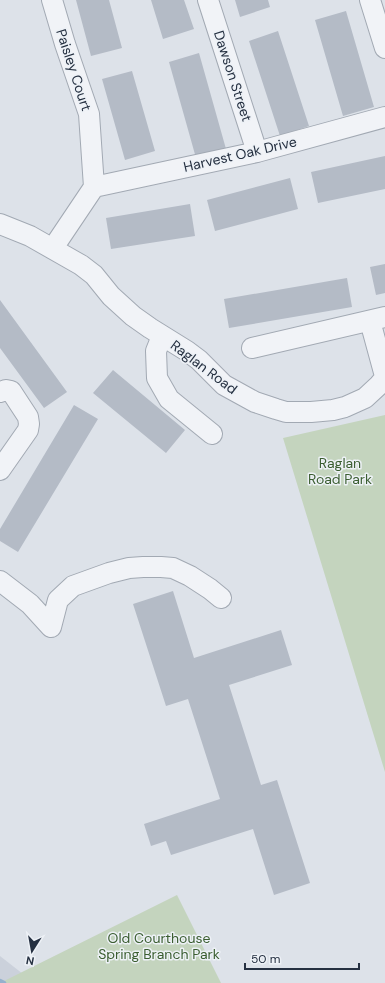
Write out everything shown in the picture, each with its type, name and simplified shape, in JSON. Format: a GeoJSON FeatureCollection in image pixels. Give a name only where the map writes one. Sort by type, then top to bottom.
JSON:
{"type":"FeatureCollection","features":[{"type":"Feature","properties":{"kind":"street","name":"Paisley Court"},"geometry":{"type":"LineString","coordinates":[[52,0],[65,44],[89,114],[94,187]]}},
{"type":"Feature","properties":{"kind":"street","name":"Dawson Street"},"geometry":{"type":"LineString","coordinates":[[208,0],[257,152]]}},
{"type":"Feature","properties":{"kind":"street"},"geometry":{"type":"LineString","coordinates":[[370,0],[385,48]]}},
{"type":"Feature","properties":{"kind":"street","name":"Harvest Oak Drive"},"geometry":{"type":"LineString","coordinates":[[94,187],[257,152],[385,117]]}},
{"type":"Feature","properties":{"kind":"street"},"geometry":{"type":"LineString","coordinates":[[53,248],[94,187]]}},
{"type":"Feature","properties":{"kind":"street","name":"Raglan Road"},"geometry":{"type":"LineString","coordinates":[[0,224],[30,236],[81,265],[94,275],[111,296],[133,316],[199,360],[224,385],[255,402],[286,412],[311,412],[345,408],[365,398],[385,377]]}},
{"type":"Feature","properties":{"kind":"street"},"geometry":{"type":"LineString","coordinates":[[252,348],[378,319],[385,377]]}},
{"type":"Feature","properties":{"kind":"street"},"geometry":{"type":"LineString","coordinates":[[162,336],[156,351],[156,378],[169,399],[212,434]]}},
{"type":"Feature","properties":{"kind":"street"},"geometry":{"type":"LineString","coordinates":[[0,392],[6,390],[11,391],[28,417],[29,424],[28,430],[0,470]]}},
{"type":"Feature","properties":{"kind":"street"},"geometry":{"type":"LineString","coordinates":[[0,581],[30,604],[51,627],[58,600],[73,586],[109,573],[129,568],[143,566],[173,568],[190,576],[221,598]]}},
{"type":"Feature","properties":{"kind":"shaded area"},"geometry":{"type":"Polygon","coordinates":[[[0,956],[23,974],[0,983],[0,956]]]}},
{"type":"Feature","properties":{"kind":"green space","name":"Raglan Road Park"},"geometry":{"type":"Polygon","coordinates":[[[385,415],[385,772],[283,438],[385,415]]]}},
{"type":"Feature","properties":{"kind":"green space","name":"Old Courthouse Spring Branch Park"},"geometry":{"type":"Polygon","coordinates":[[[177,895],[221,983],[0,983],[177,895]]]}},
{"type":"Feature","properties":{"kind":"building"},"geometry":{"type":"Polygon","coordinates":[[[76,0],[109,0],[122,48],[91,56],[76,0]]]}},
{"type":"Feature","properties":{"kind":"building"},"geometry":{"type":"Polygon","coordinates":[[[151,0],[184,0],[194,29],[163,39],[151,0]]]}},
{"type":"Feature","properties":{"kind":"building"},"geometry":{"type":"Polygon","coordinates":[[[235,0],[268,0],[270,7],[240,17],[235,0]]]}},
{"type":"Feature","properties":{"kind":"building"},"geometry":{"type":"Polygon","coordinates":[[[346,11],[374,107],[343,116],[315,20],[346,11]]]}},
{"type":"Feature","properties":{"kind":"building"},"geometry":{"type":"Polygon","coordinates":[[[278,31],[309,126],[280,136],[249,41],[278,31]]]}},
{"type":"Feature","properties":{"kind":"building"},"geometry":{"type":"Polygon","coordinates":[[[199,53],[226,149],[196,158],[169,62],[199,53]]]}},
{"type":"Feature","properties":{"kind":"building"},"geometry":{"type":"Polygon","coordinates":[[[132,71],[155,151],[125,160],[102,79],[132,71]]]}},
{"type":"Feature","properties":{"kind":"building"},"geometry":{"type":"Polygon","coordinates":[[[385,156],[385,189],[318,203],[311,172],[385,156]]]}},
{"type":"Feature","properties":{"kind":"building"},"geometry":{"type":"Polygon","coordinates":[[[290,178],[298,209],[215,231],[207,200],[290,178]]]}},
{"type":"Feature","properties":{"kind":"building"},"geometry":{"type":"Polygon","coordinates":[[[190,204],[195,236],[111,249],[106,218],[190,204]]]}},
{"type":"Feature","properties":{"kind":"building"},"geometry":{"type":"Polygon","coordinates":[[[385,264],[385,293],[376,295],[370,267],[385,264]]]}},
{"type":"Feature","properties":{"kind":"building"},"geometry":{"type":"Polygon","coordinates":[[[347,278],[352,307],[229,328],[224,299],[347,278]]]}},
{"type":"Feature","properties":{"kind":"building"},"geometry":{"type":"Polygon","coordinates":[[[0,300],[67,392],[44,408],[0,348],[0,300]]]}},
{"type":"Feature","properties":{"kind":"building"},"geometry":{"type":"Polygon","coordinates":[[[113,370],[185,430],[166,453],[93,393],[113,370]]]}},
{"type":"Feature","properties":{"kind":"building"},"geometry":{"type":"Polygon","coordinates":[[[74,405],[98,419],[18,552],[0,541],[0,529],[74,405]]]}},
{"type":"Feature","properties":{"kind":"building"},"geometry":{"type":"Polygon","coordinates":[[[173,591],[194,658],[281,630],[292,665],[229,685],[261,785],[277,780],[310,883],[274,895],[253,829],[171,855],[166,841],[151,846],[144,824],[220,799],[188,699],[166,706],[133,604],[173,591]]]}},
{"type":"Feature","properties":{"kind":"waterway"},"geometry":{"type":"LineString","coordinates":[[0,981],[4,983]]}}]}
